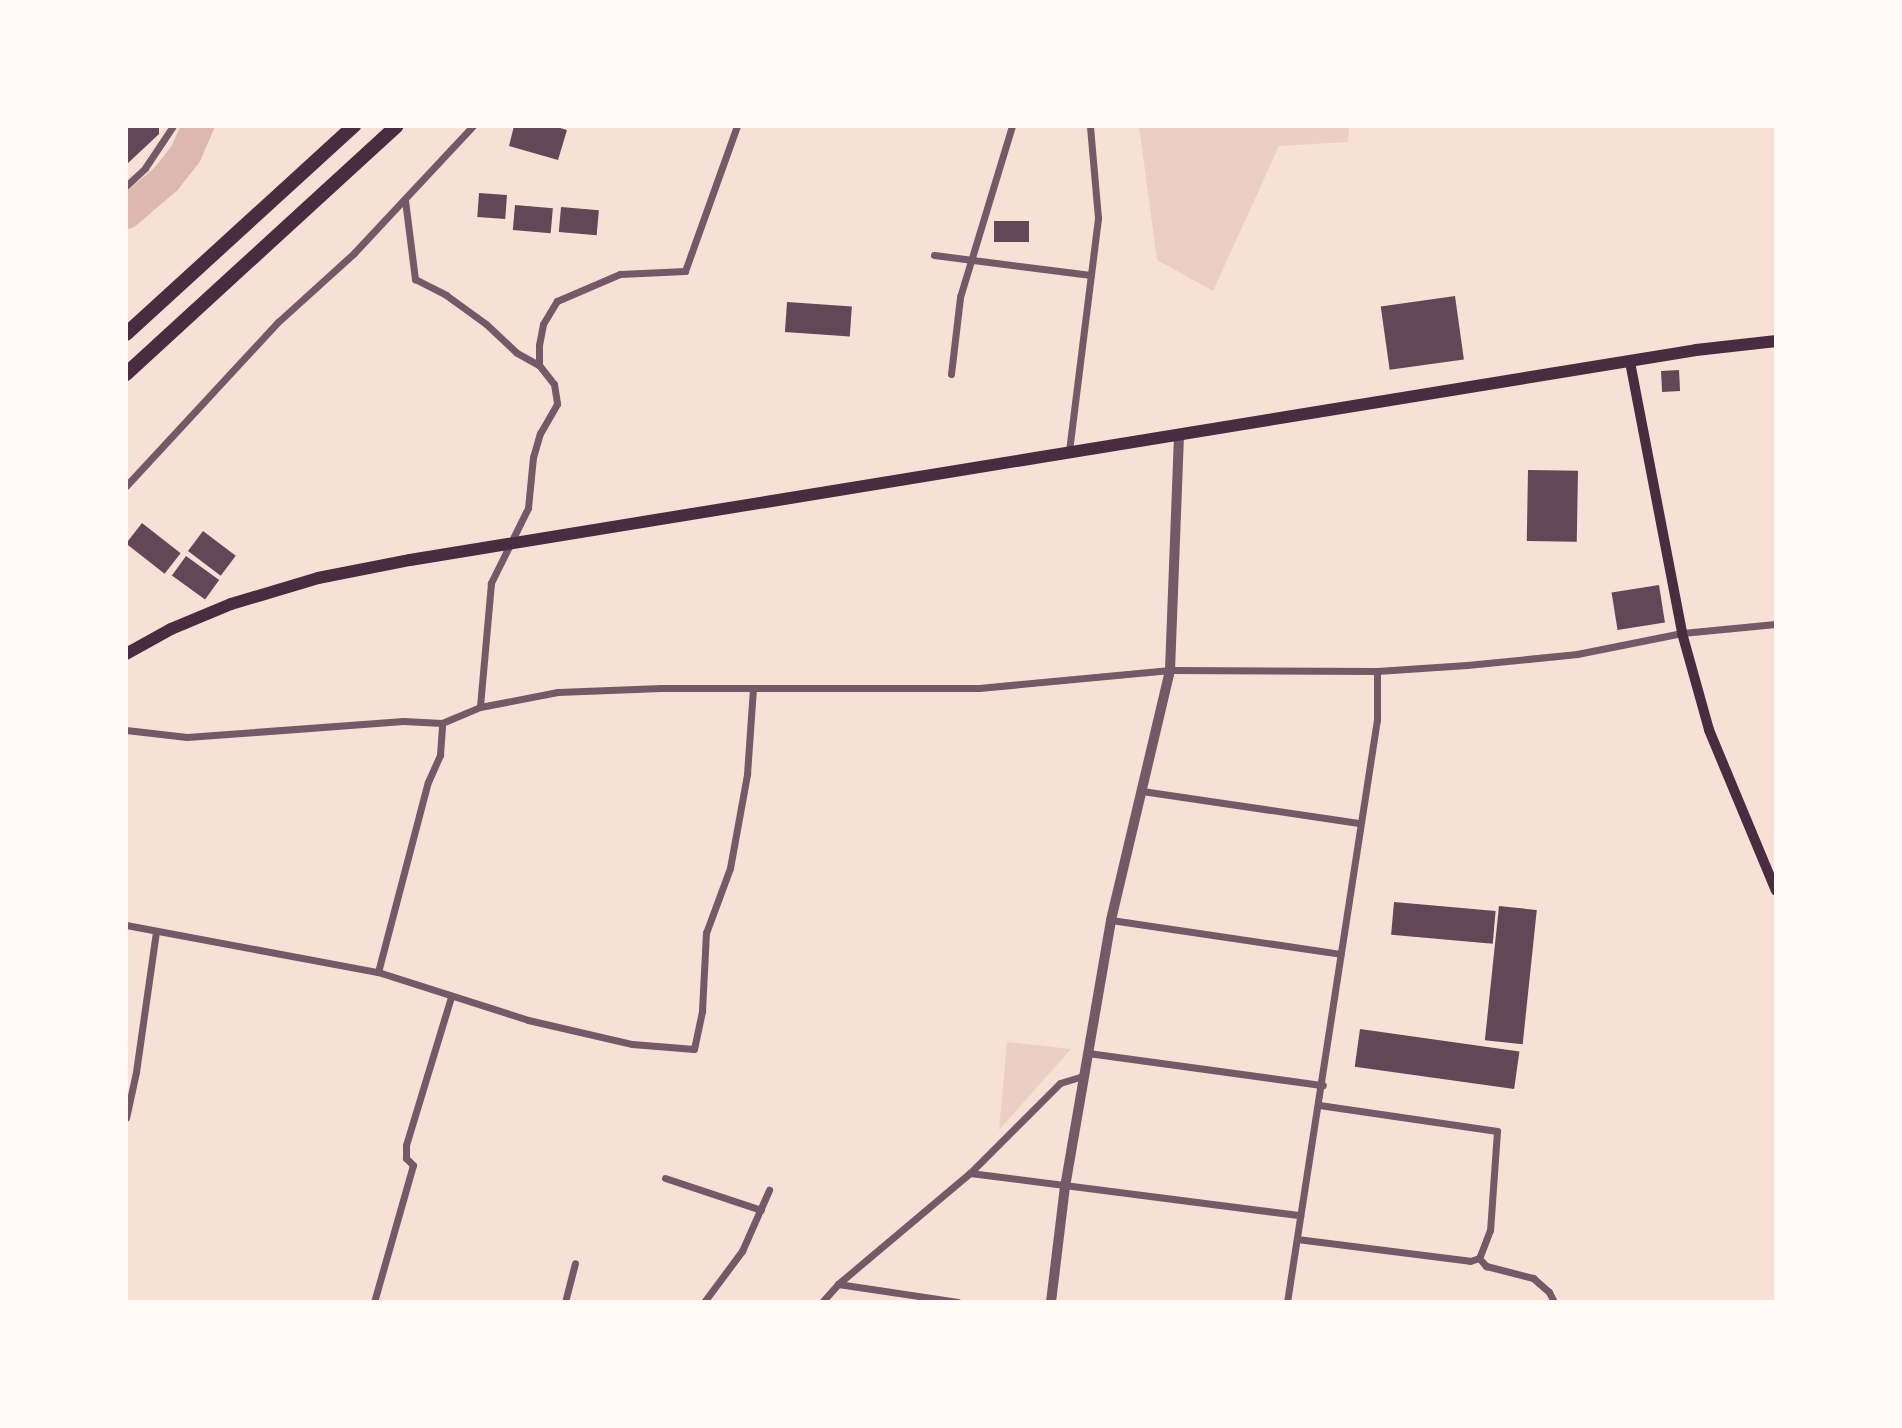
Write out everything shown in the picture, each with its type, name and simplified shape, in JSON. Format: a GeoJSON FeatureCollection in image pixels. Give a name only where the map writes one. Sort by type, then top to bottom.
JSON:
{"type":"FeatureCollection","features":[{"type":"Feature","properties":{"kind":"highway"},"geometry":{"type":"LineString","coordinates":[[126,334],[354,126]]}},
{"type":"Feature","properties":{"kind":"highway"},"geometry":{"type":"LineString","coordinates":[[126,374],[397,126]]}},
{"type":"Feature","properties":{"kind":"main road"},"geometry":{"type":"LineString","coordinates":[[126,654],[171,629],[231,604],[293,586],[410,560],[1069,450],[1630,362],[1696,349],[1776,341]]}},
{"type":"Feature","properties":{"kind":"main road"},"geometry":{"type":"LineString","coordinates":[[1630,362],[1682,633],[1709,730],[1776,891]]}},
{"type":"Feature","properties":{"kind":"street"},"geometry":{"type":"LineString","coordinates":[[126,186],[145,168],[173,126]]}},
{"type":"Feature","properties":{"kind":"street"},"geometry":{"type":"LineString","coordinates":[[126,486],[278,322],[354,253],[473,126]]}},
{"type":"Feature","properties":{"kind":"street"},"geometry":{"type":"LineString","coordinates":[[539,365],[543,324],[557,301],[620,274],[685,271],[737,126]]}},
{"type":"Feature","properties":{"kind":"street"},"geometry":{"type":"LineString","coordinates":[[951,374],[960,297],[1012,126]]}},
{"type":"Feature","properties":{"kind":"street"},"geometry":{"type":"LineString","coordinates":[[1069,450],[1098,218],[1090,126]]}},
{"type":"Feature","properties":{"kind":"street"},"geometry":{"type":"LineString","coordinates":[[405,200],[415,279],[446,295],[486,324],[517,353],[539,365],[554,384],[557,404],[540,433],[533,457],[528,508],[491,583],[480,707]]}},
{"type":"Feature","properties":{"kind":"street"},"geometry":{"type":"LineString","coordinates":[[934,255],[1091,275]]}},
{"type":"Feature","properties":{"kind":"street"},"geometry":{"type":"LineString","coordinates":[[1051,1302],[1083,1076],[1111,920],[1170,670],[1180,434]]}},
{"type":"Feature","properties":{"kind":"street"},"geometry":{"type":"LineString","coordinates":[[126,730],[187,737],[403,721],[442,723],[480,707],[558,692],[979,688],[1170,670],[1377,671],[1577,654],[1682,633],[1776,624]]}},
{"type":"Feature","properties":{"kind":"street"},"geometry":{"type":"LineString","coordinates":[[1287,1302],[1323,1085],[1359,824],[1377,719],[1377,671]]}},
{"type":"Feature","properties":{"kind":"street"},"geometry":{"type":"LineString","coordinates":[[126,925],[378,972],[528,1020],[632,1044],[694,1049],[702,1011],[706,933],[730,868],[747,774],[753,689]]}},
{"type":"Feature","properties":{"kind":"street"},"geometry":{"type":"LineString","coordinates":[[378,972],[428,782],[440,755],[442,723]]}},
{"type":"Feature","properties":{"kind":"street"},"geometry":{"type":"LineString","coordinates":[[1142,791],[1359,824]]}},
{"type":"Feature","properties":{"kind":"street"},"geometry":{"type":"LineString","coordinates":[[1111,920],[1341,954]]}},
{"type":"Feature","properties":{"kind":"street"},"geometry":{"type":"LineString","coordinates":[[126,1118],[136,1072],[156,931]]}},
{"type":"Feature","properties":{"kind":"street"},"geometry":{"type":"LineString","coordinates":[[374,1302],[413,1165],[406,1158],[406,1145],[451,997]]}},
{"type":"Feature","properties":{"kind":"street"},"geometry":{"type":"LineString","coordinates":[[1087,1053],[1323,1085]]}},
{"type":"Feature","properties":{"kind":"street"},"geometry":{"type":"LineString","coordinates":[[822,1302],[838,1284],[970,1173],[1060,1083],[1083,1076]]}},
{"type":"Feature","properties":{"kind":"street"},"geometry":{"type":"LineString","coordinates":[[1297,1239],[1471,1261],[1479,1258],[1490,1230],[1497,1131],[1319,1105]]}},
{"type":"Feature","properties":{"kind":"street"},"geometry":{"type":"LineString","coordinates":[[970,1173],[1300,1216]]}},
{"type":"Feature","properties":{"kind":"street"},"geometry":{"type":"LineString","coordinates":[[665,1178],[761,1210]]}},
{"type":"Feature","properties":{"kind":"street"},"geometry":{"type":"LineString","coordinates":[[704,1302],[742,1251],[769,1189]]}},
{"type":"Feature","properties":{"kind":"street"},"geometry":{"type":"LineString","coordinates":[[1479,1258],[1486,1266],[1534,1278],[1549,1292],[1554,1302]]}},
{"type":"Feature","properties":{"kind":"street"},"geometry":{"type":"LineString","coordinates":[[565,1302],[575,1262]]}},
{"type":"Feature","properties":{"kind":"street"},"geometry":{"type":"LineString","coordinates":[[838,1284],[958,1302]]}},
{"type":"Feature","properties":{"kind":"shaded area"},"geometry":{"type":"Polygon","coordinates":[[[1139,126],[1349,126],[1348,142],[1279,146],[1213,291],[1157,260],[1139,126]]]}},
{"type":"Feature","properties":{"kind":"shaded area"},"geometry":{"type":"Polygon","coordinates":[[[1007,1042],[1071,1049],[999,1130],[1007,1042]]]}},
{"type":"Feature","properties":{"kind":"building"},"geometry":{"type":"Polygon","coordinates":[[[126,126],[159,126],[159,134],[126,165],[126,126]]]}},
{"type":"Feature","properties":{"kind":"building"},"geometry":{"type":"Polygon","coordinates":[[[514,126],[553,126],[567,130],[558,160],[509,146],[514,126]]]}},
{"type":"Feature","properties":{"kind":"building"},"geometry":{"type":"Polygon","coordinates":[[[479,193],[507,195],[505,219],[477,217],[479,193]]]}},
{"type":"Feature","properties":{"kind":"building"},"geometry":{"type":"Polygon","coordinates":[[[515,205],[553,208],[551,233],[513,230],[515,205]]]}},
{"type":"Feature","properties":{"kind":"building"},"geometry":{"type":"Polygon","coordinates":[[[561,207],[599,210],[597,235],[559,232],[561,207]]]}},
{"type":"Feature","properties":{"kind":"building"},"geometry":{"type":"Polygon","coordinates":[[[994,221],[1029,221],[1029,242],[994,242],[994,221]]]}},
{"type":"Feature","properties":{"kind":"building"},"geometry":{"type":"Polygon","coordinates":[[[1455,296],[1464,359],[1390,370],[1381,306],[1455,296]]]}},
{"type":"Feature","properties":{"kind":"building"},"geometry":{"type":"Polygon","coordinates":[[[787,302],[852,307],[850,336],[785,332],[787,302]]]}},
{"type":"Feature","properties":{"kind":"building"},"geometry":{"type":"Polygon","coordinates":[[[1679,370],[1680,391],[1662,392],[1661,371],[1679,370]]]}},
{"type":"Feature","properties":{"kind":"building"},"geometry":{"type":"Polygon","coordinates":[[[1528,470],[1578,471],[1577,542],[1527,541],[1528,470]]]}},
{"type":"Feature","properties":{"kind":"building"},"geometry":{"type":"Polygon","coordinates":[[[142,523],[181,553],[165,574],[126,543],[142,523]]]}},
{"type":"Feature","properties":{"kind":"building"},"geometry":{"type":"Polygon","coordinates":[[[203,531],[236,556],[221,576],[188,551],[203,531]]]}},
{"type":"Feature","properties":{"kind":"building"},"geometry":{"type":"Polygon","coordinates":[[[186,556],[219,580],[205,600],[172,575],[186,556]]]}},
{"type":"Feature","properties":{"kind":"building"},"geometry":{"type":"Polygon","coordinates":[[[1659,585],[1665,623],[1618,630],[1612,593],[1659,585]]]}},
{"type":"Feature","properties":{"kind":"building"},"geometry":{"type":"Polygon","coordinates":[[[1394,902],[1496,911],[1493,944],[1391,935],[1394,902]]]}},
{"type":"Feature","properties":{"kind":"building"},"geometry":{"type":"Polygon","coordinates":[[[1499,906],[1537,910],[1523,1044],[1485,1040],[1499,906]]]}},
{"type":"Feature","properties":{"kind":"building"},"geometry":{"type":"Polygon","coordinates":[[[1360,1029],[1519,1051],[1514,1089],[1355,1067],[1360,1029]]]}},
{"type":"Feature","properties":{"kind":"waterway"},"geometry":{"type":"LineString","coordinates":[[126,213],[166,179],[186,153],[198,126]]}}]}
